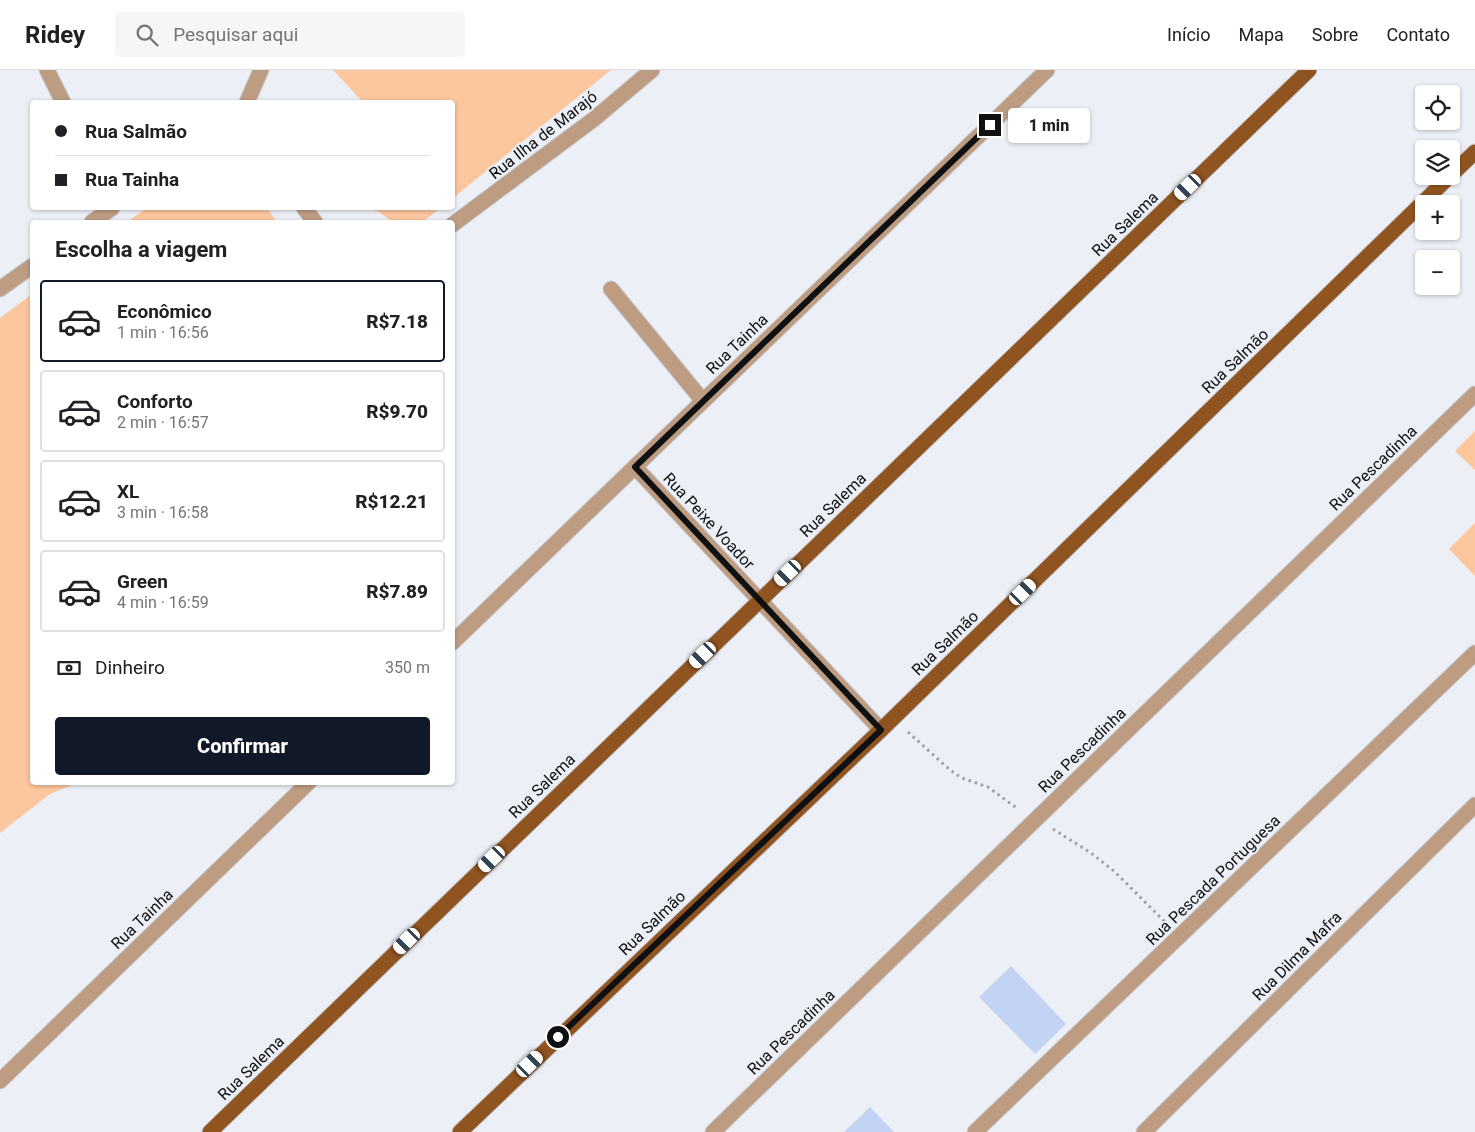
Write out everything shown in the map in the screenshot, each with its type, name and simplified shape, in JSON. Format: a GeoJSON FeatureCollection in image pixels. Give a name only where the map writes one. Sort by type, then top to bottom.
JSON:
{"type":"FeatureCollection","features":[{"type":"Feature","properties":{"kind":"main road","name":"Rua Salema"},"geometry":{"type":"LineString","coordinates":[[210,1132],[1309,70]]}},
{"type":"Feature","properties":{"kind":"main road","name":"Rua Salmão"},"geometry":{"type":"LineString","coordinates":[[1460,167],[1475,152]]}},
{"type":"Feature","properties":{"kind":"main road","name":"Rua Salmão"},"geometry":{"type":"LineString","coordinates":[[460,1132],[881,730],[1442,185]]}},
{"type":"Feature","properties":{"kind":"street"},"geometry":{"type":"LineString","coordinates":[[47,70],[62,100]]}},
{"type":"Feature","properties":{"kind":"street"},"geometry":{"type":"LineString","coordinates":[[248,100],[260,70]]}},
{"type":"Feature","properties":{"kind":"street","name":"Rua Ilha de Marajó"},"geometry":{"type":"LineString","coordinates":[[455,223],[594,119],[652,70]]}},
{"type":"Feature","properties":{"kind":"street","name":"Rua Tainha"},"geometry":{"type":"LineString","coordinates":[[455,640],[1047,70]]}},
{"type":"Feature","properties":{"kind":"street"},"geometry":{"type":"LineString","coordinates":[[95,220],[109,210]]}},
{"type":"Feature","properties":{"kind":"street"},"geometry":{"type":"LineString","coordinates":[[306,210],[313,220]]}},
{"type":"Feature","properties":{"kind":"street"},"geometry":{"type":"LineString","coordinates":[[0,289],[30,267]]}},
{"type":"Feature","properties":{"kind":"street"},"geometry":{"type":"LineString","coordinates":[[611,290],[703,401]]}},
{"type":"Feature","properties":{"kind":"street","name":"Rua Pescadinha"},"geometry":{"type":"LineString","coordinates":[[713,1132],[1475,394]]}},
{"type":"Feature","properties":{"kind":"street","name":"Rua Peixe Voador"},"geometry":{"type":"LineString","coordinates":[[635,467],[881,730]]}},
{"type":"Feature","properties":{"kind":"street","name":"Rua Pescada Portuguesa"},"geometry":{"type":"LineString","coordinates":[[975,1132],[1475,653]]}},
{"type":"Feature","properties":{"kind":"street","name":"Rua Tainha"},"geometry":{"type":"LineString","coordinates":[[0,1081],[305,785]]}},
{"type":"Feature","properties":{"kind":"street","name":"Rua Dilma Mafra"},"geometry":{"type":"LineString","coordinates":[[1144,1132],[1475,805]]}},
{"type":"Feature","properties":{"kind":"shaded area"},"geometry":{"type":"Polygon","coordinates":[[[333,70],[611,70],[455,196],[455,100],[361,100],[333,70]]]}},
{"type":"Feature","properties":{"kind":"shaded area"},"geometry":{"type":"Polygon","coordinates":[[[144,210],[268,210],[276,220],[130,220],[144,210]]]}},
{"type":"Feature","properties":{"kind":"shaded area"},"geometry":{"type":"Polygon","coordinates":[[[373,210],[438,210],[425,220],[390,220],[373,210]]]}},
{"type":"Feature","properties":{"kind":"shaded area"},"geometry":{"type":"Polygon","coordinates":[[[30,296],[30,785],[72,785],[50,794],[0,833],[0,318],[30,296]]]}},
{"type":"Feature","properties":{"kind":"shaded area"},"geometry":{"type":"Polygon","coordinates":[[[1475,431],[1475,470],[1455,451],[1475,431]]]}},
{"type":"Feature","properties":{"kind":"shaded area"},"geometry":{"type":"Polygon","coordinates":[[[1475,523],[1475,576],[1449,549],[1475,523]]]}},
{"type":"Feature","properties":{"kind":"building"},"geometry":{"type":"Polygon","coordinates":[[[1011,966],[1066,1024],[1035,1054],[979,997],[1011,966]]]}},
{"type":"Feature","properties":{"kind":"building"},"geometry":{"type":"Polygon","coordinates":[[[870,1107],[894,1132],[844,1132],[870,1107]]]}},
{"type":"Feature","properties":{"kind":"route"},"geometry":{"type":"LineString","coordinates":[[558,1037],[881,730],[635,467],[990,125]]}}]}
